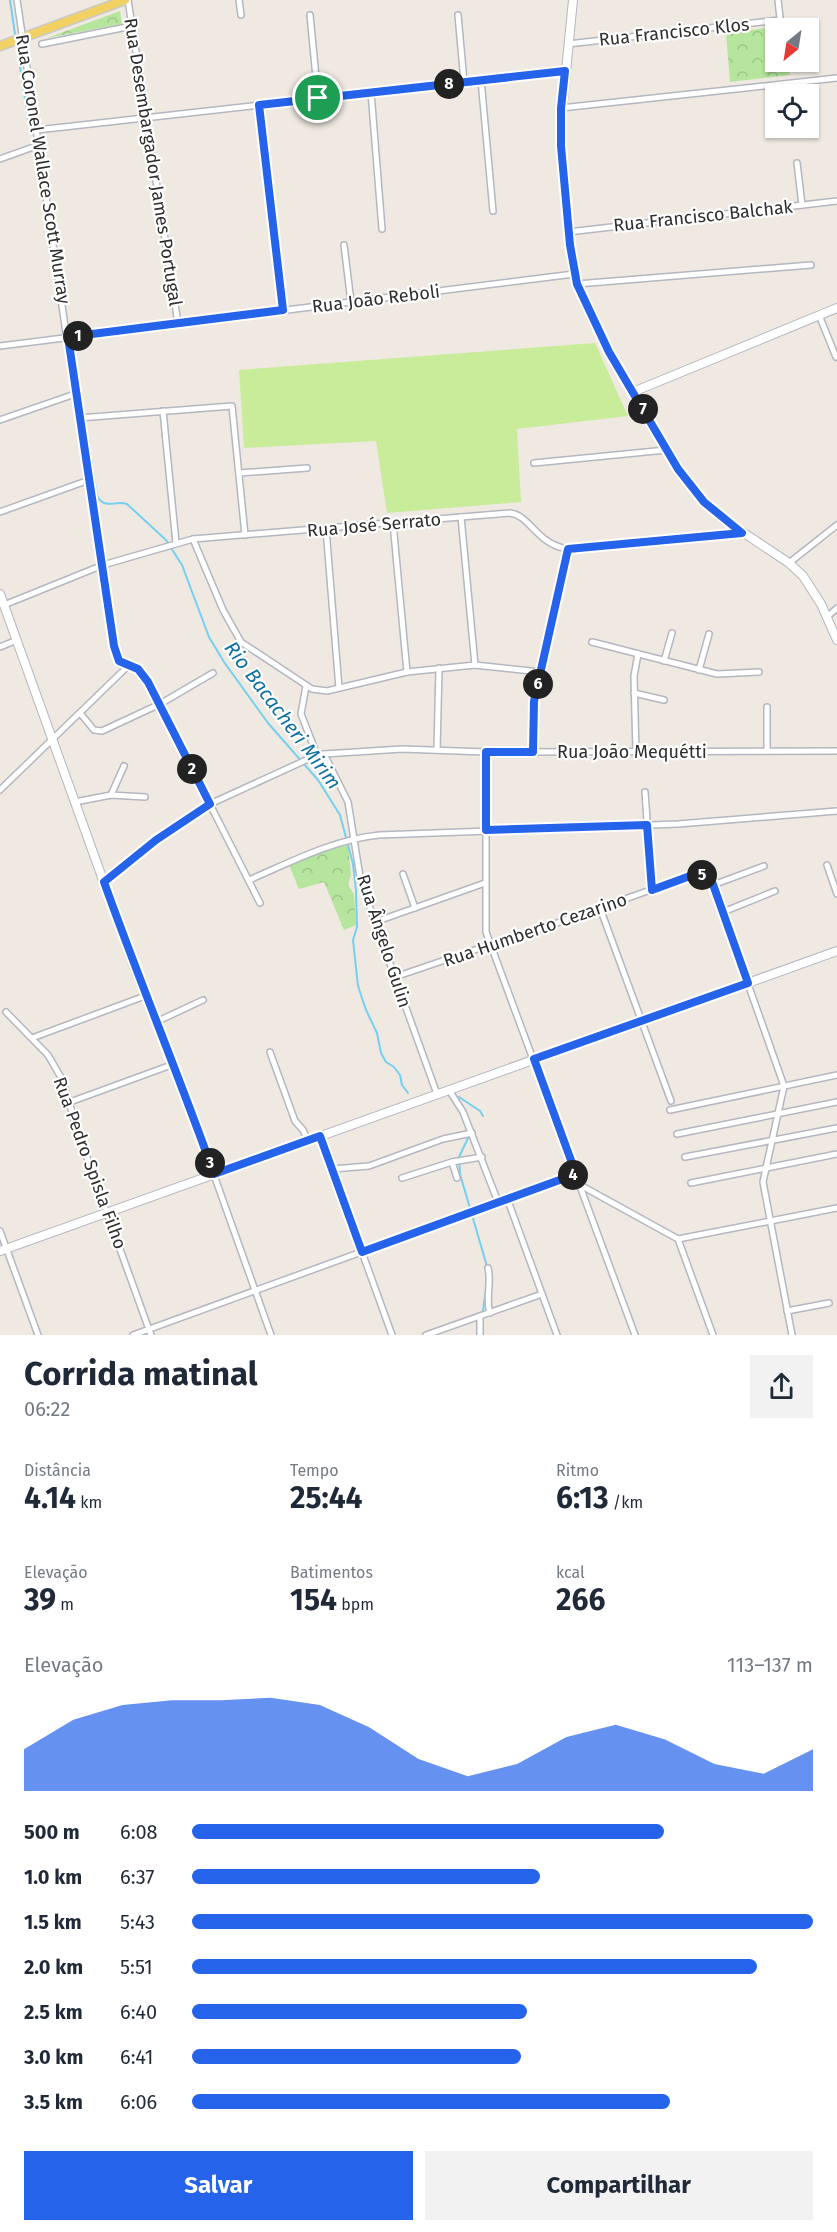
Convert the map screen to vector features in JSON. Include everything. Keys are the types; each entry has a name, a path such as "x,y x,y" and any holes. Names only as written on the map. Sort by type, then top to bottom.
{"main road":[{"path":"0,46 127,0"}],"street":[{"name":"Rua Coronel Wallace Scott Murray","path":"17,0 75,394 114,646 119,661"},
{"name":"Rua Desembargador James Portugal","path":"127,0 178,323"},
{"path":"239,0 241,15"},
{"path":"573,0 561,108 561,146 568,232 577,284 603,341 685,479 704,502 742,533 789,563 810,585 837,640"},
{"name":"Rua Francisco Klos","path":"568,44 781,23 778,0"},
{"path":"310,15 318,98"},
{"path":"458,15 464,82"},
{"path":"42,44 132,26"},
{"path":"37,130 565,71"},
{"path":"561,108 837,78"},
{"path":"481,80 493,211"},
{"path":"371,92 382,229"},
{"path":"259,105 283,310"},
{"path":"0,159 39,145"},
{"path":"797,164 802,205"},
{"name":"Rua Francisco Balchak","path":"568,232 837,201"},
{"path":"345,245 351,302"},
{"path":"577,284 811,265"},
{"name":"Rua João Reboli","path":"0,345 574,274"},
{"path":"633,392 837,308"},
{"path":"819,315 836,357"},
{"path":"0,420 75,394"},
{"path":"79,418 232,406 245,535"},
{"path":"163,411 172,545"},
{"path":"534,463 666,450"},
{"path":"239,473 307,468"},
{"path":"0,512 89,480"},
{"name":"Rua José Serrato","path":"4,605 103,565 194,539 515,514 521,516 536,533 549,543 568,549 742,533"},
{"path":"461,518 475,665"},
{"path":"393,523 407,672"},
{"path":"789,563 837,525"},
{"path":"326,529 339,688"},
{"path":"194,539 223,610 241,642 306,686 322,691 407,672 475,665 540,672"},
{"path":"533,752 534,708 540,672 568,549"},
{"path":"0,594 146,996 174,1064 271,1335"},
{"path":"827,617 837,608"},
{"path":"664,661 672,633"},
{"path":"699,670 709,634"},
{"path":"0,646 17,640"},
{"path":"592,642 717,674 759,672"},
{"path":"636,752 634,676 638,654"},
{"path":"117,677 119,661 142,673 160,704 260,903"},
{"path":"0,790 128,666"},
{"path":"437,750 439,668"},
{"path":"80,713 94,730 99,732 160,704 213,673"},
{"name":"Rua Ângelo Gulin","path":"306,686 301,714 348,802 361,883 437,1094"},
{"path":"634,693 664,700"},
{"path":"767,707 767,751"},
{"name":"Rua João Mequétti","path":"104,882 156,840 210,804 321,754 386,749 486,752 837,751"},
{"path":"486,752 485,925 635,1335"},
{"path":"111,795 112,788 124,766"},
{"path":"645,792 652,890"},
{"path":"75,802 111,795 145,797"},
{"path":"249,880 326,846 379,835 691,824 837,811"},
{"path":"827,865 837,894"},
{"path":"764,866 713,885 784,1086 763,1182 792,1335"},
{"path":"403,874 415,908"},
{"name":"Rua Humberto Cezarino","path":"394,977 506,941 690,876 710,876 713,885"},
{"path":"375,922 485,883"},
{"path":"723,912 775,891"},
{"path":"600,908 671,1101"},
{"path":"3,1250 837,951"},
{"path":"32,1038 146,996"},
{"path":"156,1022 203,1000"},
{"name":"Rua Pedro Spisla Filho","path":"6,1012 52,1062 63,1081 78,1133 150,1332"},
{"path":"270,1052 295,1121 303,1130 308,1141"},
{"path":"70,1102 174,1064"},
{"path":"669,1110 837,1075"},
{"path":"449,1090 463,1112 498,1202"},
{"path":"677,1134 837,1102"},
{"path":"685,1157 837,1128"},
{"path":"332,1170 369,1166 444,1139 472,1133"},
{"path":"320,1136 392,1335"},
{"path":"691,1183 837,1155"},
{"path":"402,1178 452,1162 482,1157"},
{"path":"452,1162 457,1178"},
{"path":"133,1335 150,1332 255,1291 576,1174"},
{"path":"580,1185 678,1239 837,1208"},
{"path":"507,1198 557,1335"},
{"path":"0,1231 3,1250 38,1335"},
{"path":"678,1239 712,1335"},
{"path":"488,1268 490,1312"},
{"path":"426,1335 542,1294"},
{"path":"787,1311 828,1303"},
{"path":"480,1316 480,1335"}],"green space":[{"path":"120,11 122,24 47,38"},
{"path":"765,28 765,72 790,72 790,75 730,82 726,33"},
{"path":"595,343 628,416 517,429 521,502 387,513 376,441 244,448 239,370"},
{"path":"348,845 351,875 348,885 354,894 356,925 344,930 324,882 299,889 289,865 329,849"}],"waterway":[{"name":"Rio Bacacheri Mirim","path":"10,0 15,34"},
{"name":"Rio Bacacheri Mirim","path":"18,53 29,125"},
{"name":"Rio Bacacheri Mirim","path":"80,389 97,496 103,503 127,504 166,540 182,565 209,637 224,662 268,723 318,780 340,815 353,864 356,891 357,927 353,940 358,986 377,1033 381,1053 386,1062 400,1075 402,1085 408,1093"},
{"name":"Rio Bacacheri Mirim","path":"459,1097 480,1111 483,1116"},
{"name":"Rio Bacacheri Mirim","path":"468,1138 459,1157 460,1174 486,1263 487,1275"},
{"name":"Rio Bacacheri Mirim","path":"483,1310 487,1284"}],"route":[{"path":"565,71 560,132 570,245 577,284 609,352 678,469 704,502 742,533 568,549 534,701 533,752 486,752 486,830 647,825 652,890 690,876 710,876 748,983 534,1059 576,1174 362,1252 320,1136 214,1174 104,882 156,840 210,804 148,682 138,669 119,661 114,646 68,337 283,310 259,105 318,98 565,71"}]}
